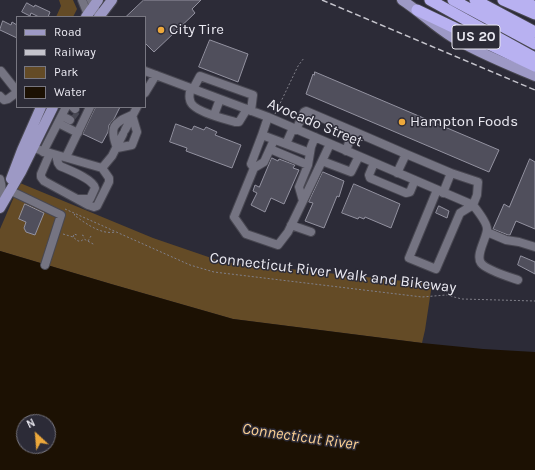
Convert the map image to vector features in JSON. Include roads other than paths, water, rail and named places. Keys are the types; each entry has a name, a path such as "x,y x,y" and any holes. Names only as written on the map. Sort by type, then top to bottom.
{"highway":[{"path":"430,0 535,58"},
{"path":"453,0 535,44"},
{"path":"475,0 535,32"},
{"path":"503,0 535,14"},
{"path":"522,0 535,7"},
{"name":"US 20","path":"417,10 535,66"}],"main road":[{"path":"100,16 112,0"},
{"name":"US 20","path":"402,0 417,10"},
{"path":"417,10 443,31 468,46 535,76"},
{"path":"0,207 11,191 29,146 41,108"},
{"path":"0,207 29,146 52,108"}],"street":[{"path":"82,0 91,9"},
{"path":"0,72 1,71 16,90 16,93 4,100 0,96"},
{"name":"Avocado Street","path":"146,71 156,75 177,78 192,88 270,118 473,205"},
{"path":"146,88 156,75"},
{"path":"200,76 253,95 249,110 239,122 235,122 201,111 193,106 189,100 192,88 200,76"},
{"path":"214,115 220,99"},
{"path":"102,168 117,148 136,108"},
{"path":"286,144 306,111 451,173 478,182 477,195 473,205 460,213 436,269 409,258 440,191 451,173"},
{"path":"29,146 50,153 102,168 109,178 109,182 97,206 94,207 88,205 44,181 41,177 50,153 76,115"},
{"path":"66,157 76,115"},
{"path":"117,148 132,144 137,132 132,115"},
{"path":"117,148 112,136 114,127 118,121 132,115"},
{"path":"254,168 251,164 270,118"},
{"path":"346,151 353,131"},
{"path":"262,135 310,153"},
{"path":"303,200 299,187 308,165 315,138"},
{"path":"274,140 264,162 254,168 234,217 246,234 278,244 288,232 330,144"},
{"path":"270,149 308,165"},
{"path":"50,153 60,166 90,181 95,186 90,199 77,199"},
{"path":"397,173 406,154"},
{"path":"322,161 350,172 359,156"},
{"path":"374,163 369,175 370,178 406,193 410,192 415,180"},
{"path":"0,178 2,190 0,207"},
{"path":"11,191 61,215 45,265"},
{"path":"473,205 486,226 487,232 479,256 480,262 485,266 518,280"},
{"path":"291,225 311,232"},
{"path":"487,232 510,242 519,242 535,247"}],"water":[{"name":"Connecticut River","path":"0,251 233,319 422,343 535,352 535,470 0,470"}],"tunnel":[{"path":"73,114 77,117"}],"railway":[{"path":"322,0 535,90"}],"place":[{"name":"City Tire","path":"161,30"},
{"name":"Hampton Foods","path":"402,122"}]}
